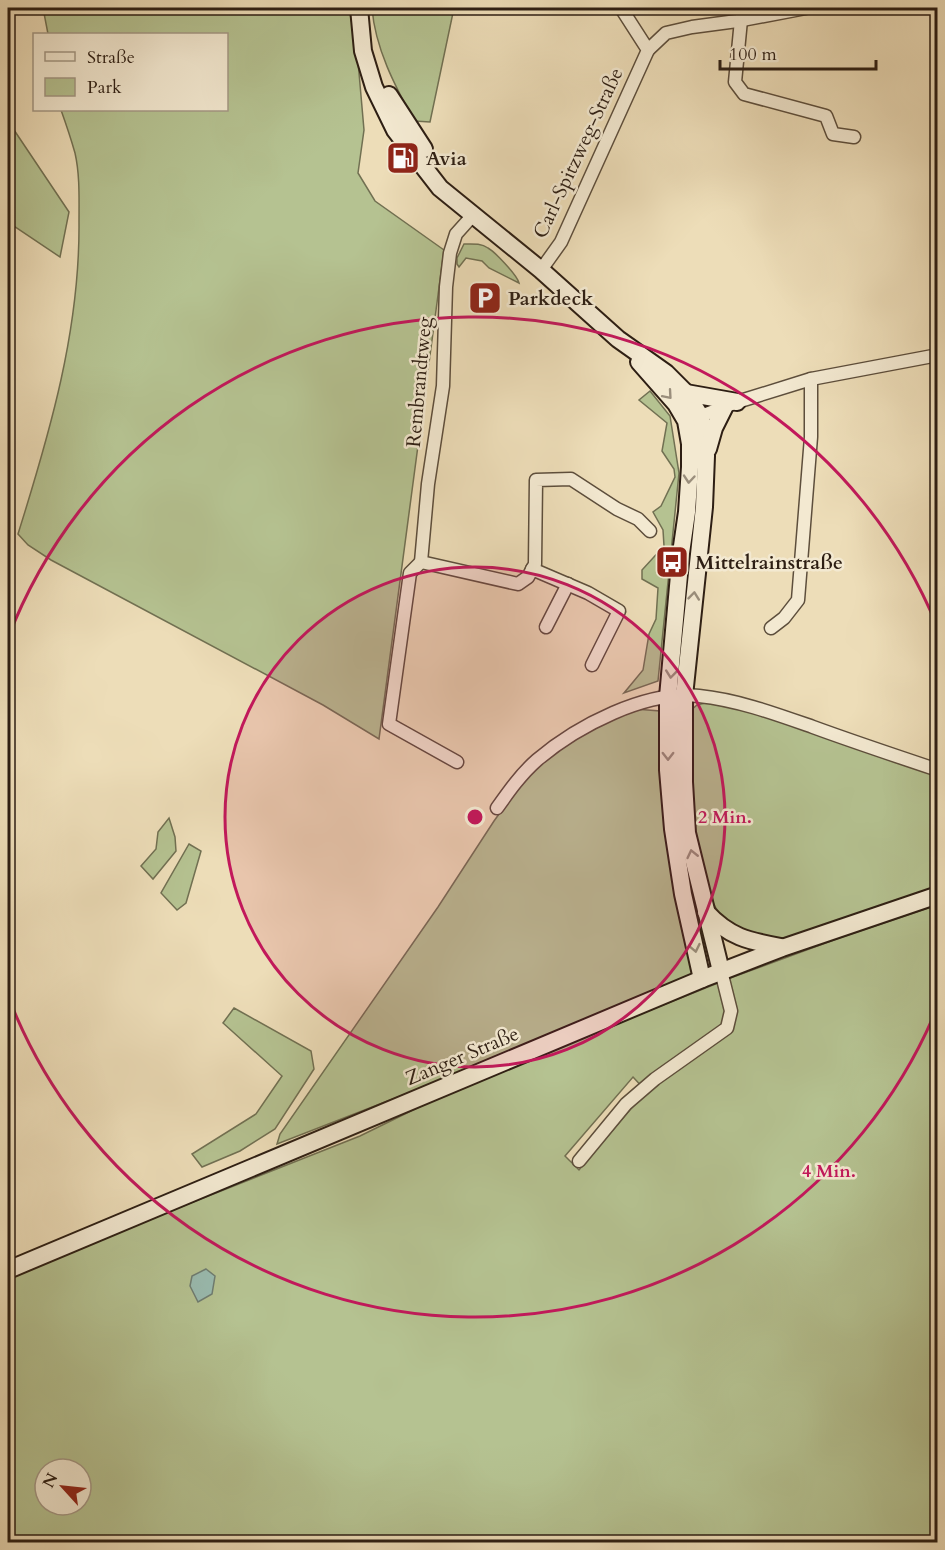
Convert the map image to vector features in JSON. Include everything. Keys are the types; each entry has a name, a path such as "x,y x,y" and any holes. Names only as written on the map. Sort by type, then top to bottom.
{"street":[{"path":"621,8 648,50"},
{"name":"Carl-Spitzweg-Straße","path":"541,270 561,242 648,50 666,33 806,8"},
{"path":"360,13 363,51 374,87 395,130 440,188 541,270 618,339 672,399 694,419"},
{"path":"741,20 735,82 744,94 826,116 833,134 854,137"},
{"name":"Rembrandtweg","path":"457,762 388,724 410,573 421,562 428,484 443,386 446,287 450,253 456,234 474,214"},
{"path":"618,339 666,373 686,393 706,456"},
{"path":"694,419 812,379 938,355"},
{"path":"771,627 784,618 798,600 811,436 812,379"},
{"path":"686,393 730,405"},
{"path":"702,979 683,894 673,829 668,770 676,697 704,507 706,456 714,428 730,405"},
{"path":"579,1161 626,1104 655,1079 727,1028 730,1011 687,833 676,697 694,419"},
{"path":"421,562 518,584 528,577 535,564 536,480 571,479 617,509 638,519 650,531"},
{"path":"532,569 568,584 619,611 592,664"},
{"path":"546,627 568,584"},
{"path":"497,808 518,780 538,760 573,735 631,706 676,697 698,696 762,710 938,770"},
{"name":"Zanger Straße","path":"8,1270 721,971 938,895"},
{"path":"705,911 724,929 738,938 782,948"}],"green space":[{"path":"43,8 349,8 357,50 364,130 358,173 375,201 444,250 379,739 323,705 51,560 28,545 18,534 52,419 69,341 74,302 79,222 77,161 61,111 228,111 228,33 48,33"},
{"path":"372,8 454,8 430,122 414,121 400,94 377,38"},
{"path":"8,121 69,212 60,257 8,222"},
{"path":"464,244 488,248 505,264 519,283 489,268 482,261 466,258 459,267 457,258"},
{"path":"650,391 670,416 679,473 658,681 624,693 643,670 649,634 656,619 658,588 642,579 642,570 664,546 663,530 653,512 661,506 675,477 674,469 662,451 667,423 639,400"},
{"path":"713,701 762,710 937,772 937,890 786,940 763,941 726,922 713,903 704,879 697,851 691,791 690,711 697,705"},
{"path":"635,709 660,711 669,828 692,974 470,1069 277,1144 280,1134 528,774 576,738"},
{"path":"169,818 175,837 176,851 153,879 141,866 156,849 158,832"},
{"path":"189,844 201,851 186,903 177,910 161,893"},
{"path":"937,905 937,1542 8,1542 8,1278 41,1262 360,1136 468,1083 733,977","holes":["633,1077 646,1091 579,1170 565,1156"]},
{"path":"234,1008 311,1051 314,1069 275,1129 240,1151 202,1167 192,1154 256,1114 282,1076 223,1023"}],"water":[{"path":"206,1269 215,1276 212,1294 198,1302 190,1286 192,1276"}],"place":[{"name":"Avia","path":"403,158"},
{"name":"Parkdeck","path":"485,298"},
{"name":"Mittelrainstraße","path":"672,562"}]}
